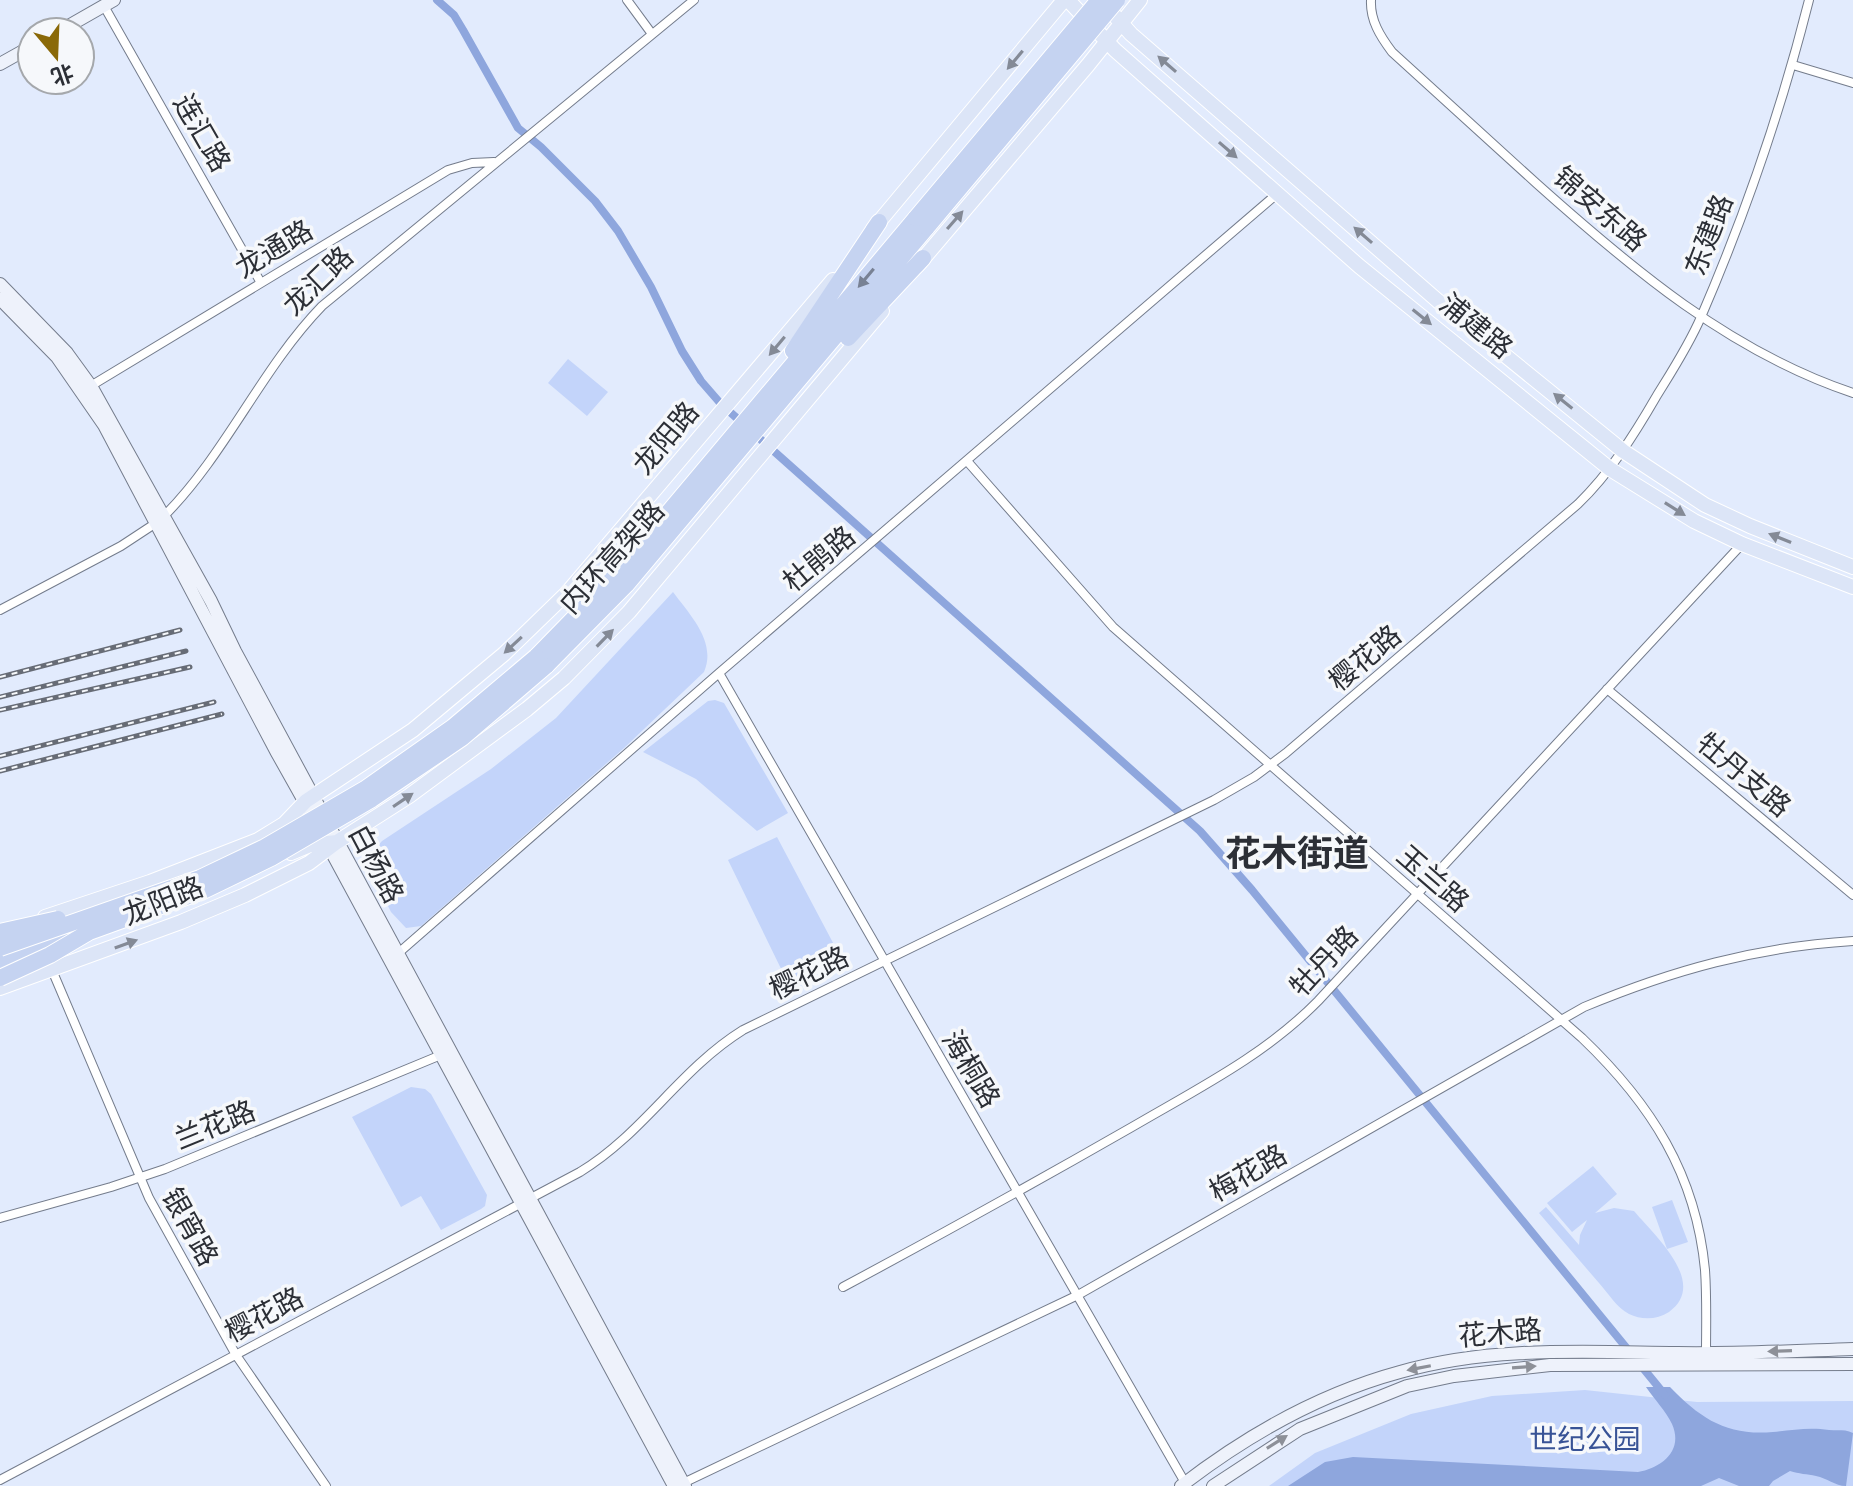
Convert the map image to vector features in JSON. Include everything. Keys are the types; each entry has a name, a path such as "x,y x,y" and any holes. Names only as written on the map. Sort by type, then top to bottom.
{"highway":[{"name":"内环高架路","path":"921,222 1099,0"},
{"name":"内环高架路","path":"0,947 200,878 265,847 365,789 541,662 733,436 760,413 921,222 1117,0"},
{"path":"760,413 796,347 879,222"},
{"path":"760,413 923,258"},
{"name":"内环高架路","path":"0,964 205,890 284,851 372,799 462,738 626,585 725,467 733,436"},
{"path":"0,934 123,906"},
{"path":"0,977 50,955 89,932"}],"main road":[{"name":"浦建路","path":"1066,0 1107,42 1359,266 1610,469 1694,521 1742,544 1853,587"},
{"path":"879,222 1066,0"},
{"name":"浦建路","path":"1099,0 1121,23 1438,301 1623,451 1705,505 1853,567"},
{"path":"923,258 1140,0"},
{"path":"86,16 109,3"},
{"name":"白杨路","path":"0,284 67,353 680,1485"},
{"name":"白杨路","path":"0,299 87,389"},
{"name":"龙阳路","path":"0,947 193,878 284,824 310,799 396,743 526,634 587,572 760,413"},
{"name":"龙阳路","path":"0,988 122,946 245,895 309,863 331,844 409,796 527,709 564,678 629,612 759,458 760,413"},
{"name":"龙阳路","path":"0,964 168,908 235,881 294,851 331,844"},
{"name":"龙阳路","path":"0,934 247,846"},
{"name":"龙阳路","path":"0,926 23,925"},
{"path":"0,977 18,977 87,956"},
{"name":"白杨路","path":"394,957 441,1055 526,1201"},
{"name":"花木路","path":"1213,1486 1300,1429 1407,1386 1503,1369 1656,1365 1853,1349"},
{"name":"花木路","path":"1185,1485 1226,1452 1292,1413 1401,1371 1502,1354 1608,1352 1853,1364"}],"street":[{"path":"627,0 652,34"},
{"name":"龙汇路","path":"0,610 121,546 160,520 186,492 291,342 322,306 694,0"},
{"name":"锦安东路","path":"1371,0 1370,14 1392,52 1617,253 1679,303 1779,364 1853,393"},
{"name":"东建路","path":"1610,469 1701,317 1729,248 1793,65 1809,0"},
{"name":"连汇路","path":"109,3 261,283"},
{"path":"1793,65 1853,83"},
{"name":"龙通路","path":"87,389 448,170 472,163 495,162"},
{"name":"杜鹃路","path":"394,957 1278,193"},
{"name":"玉兰路","path":"967,461 1106,619 1560,1019 1633,1091 1675,1160 1692,1205 1703,1256 1706,1359"},
{"name":"樱花路","path":"0,1480 580,1172 617,1146 681,1078 729,1038 1234,789 1270,766 1578,504 1610,469"},
{"name":"牡丹路","path":"843,1287 1018,1192 1242,1063 1288,1030 1742,544"},
{"name":"海桐路","path":"719,673 1185,1485"},
{"name":"牡丹支路","path":"1607,689 1853,895"},
{"name":"梅花路","path":"680,1485 1078,1295 1560,1019 1628,989 1694,966 1777,949 1853,941"},
{"name":"银宵路","path":"52,970 139,1179 236,1355 326,1486"},
{"name":"兰花路","path":"0,1218 139,1179 441,1055"}],"green space":[{"path":"568,359 608,392 587,416 548,383"},
{"path":"673,592 700,629 707,650 704,672 624,748 421,926 406,928 391,912 368,866 373,851 382,841 491,769 556,718"},
{"path":"708,701 724,703 788,813 757,831 696,779 643,752"},
{"path":"777,837 840,956 787,981 728,860"},
{"path":"411,1087 425,1089 431,1094 487,1195 485,1206 441,1230 421,1196 401,1207 352,1117"},
{"path":"1593,1166 1617,1194 1595,1213 1614,1208 1634,1211 1664,1246 1681,1274 1683,1287 1680,1300 1664,1315 1639,1317 1621,1308 1539,1213 1546,1207 1579,1245 1587,1220 1572,1232 1547,1203"},
{"path":"1672,1200 1688,1242 1667,1249 1652,1207"},
{"name":"世纪公园","path":"1585,1390 1697,1402 1853,1401 1853,1486 1269,1486 1315,1453 1411,1414 1492,1396"}],"shaded area":[{"path":"1646,1387 1670,1387 1704,1416 1728,1428 1757,1433 1815,1429 1853,1433 1846,1486 1790,1471 1769,1486 1739,1486 1719,1478 1701,1486 1288,1486 1325,1462 1353,1457 1647,1470 1668,1457 1673,1450 1675,1434 1669,1419"}],"waterway":[{"path":"437,0 454,15 518,128 595,201 618,231 651,287 682,351 701,381 721,404 1200,831 1252,890 1665,1395"}],"railway":[{"path":"0,677 180,630"},
{"path":"0,697 186,651"},
{"path":"0,710 190,667"},
{"path":"0,756 214,702"},
{"path":"0,771 222,714"}],"district":[{"name":"花木街道","path":"1297,854"}]}
